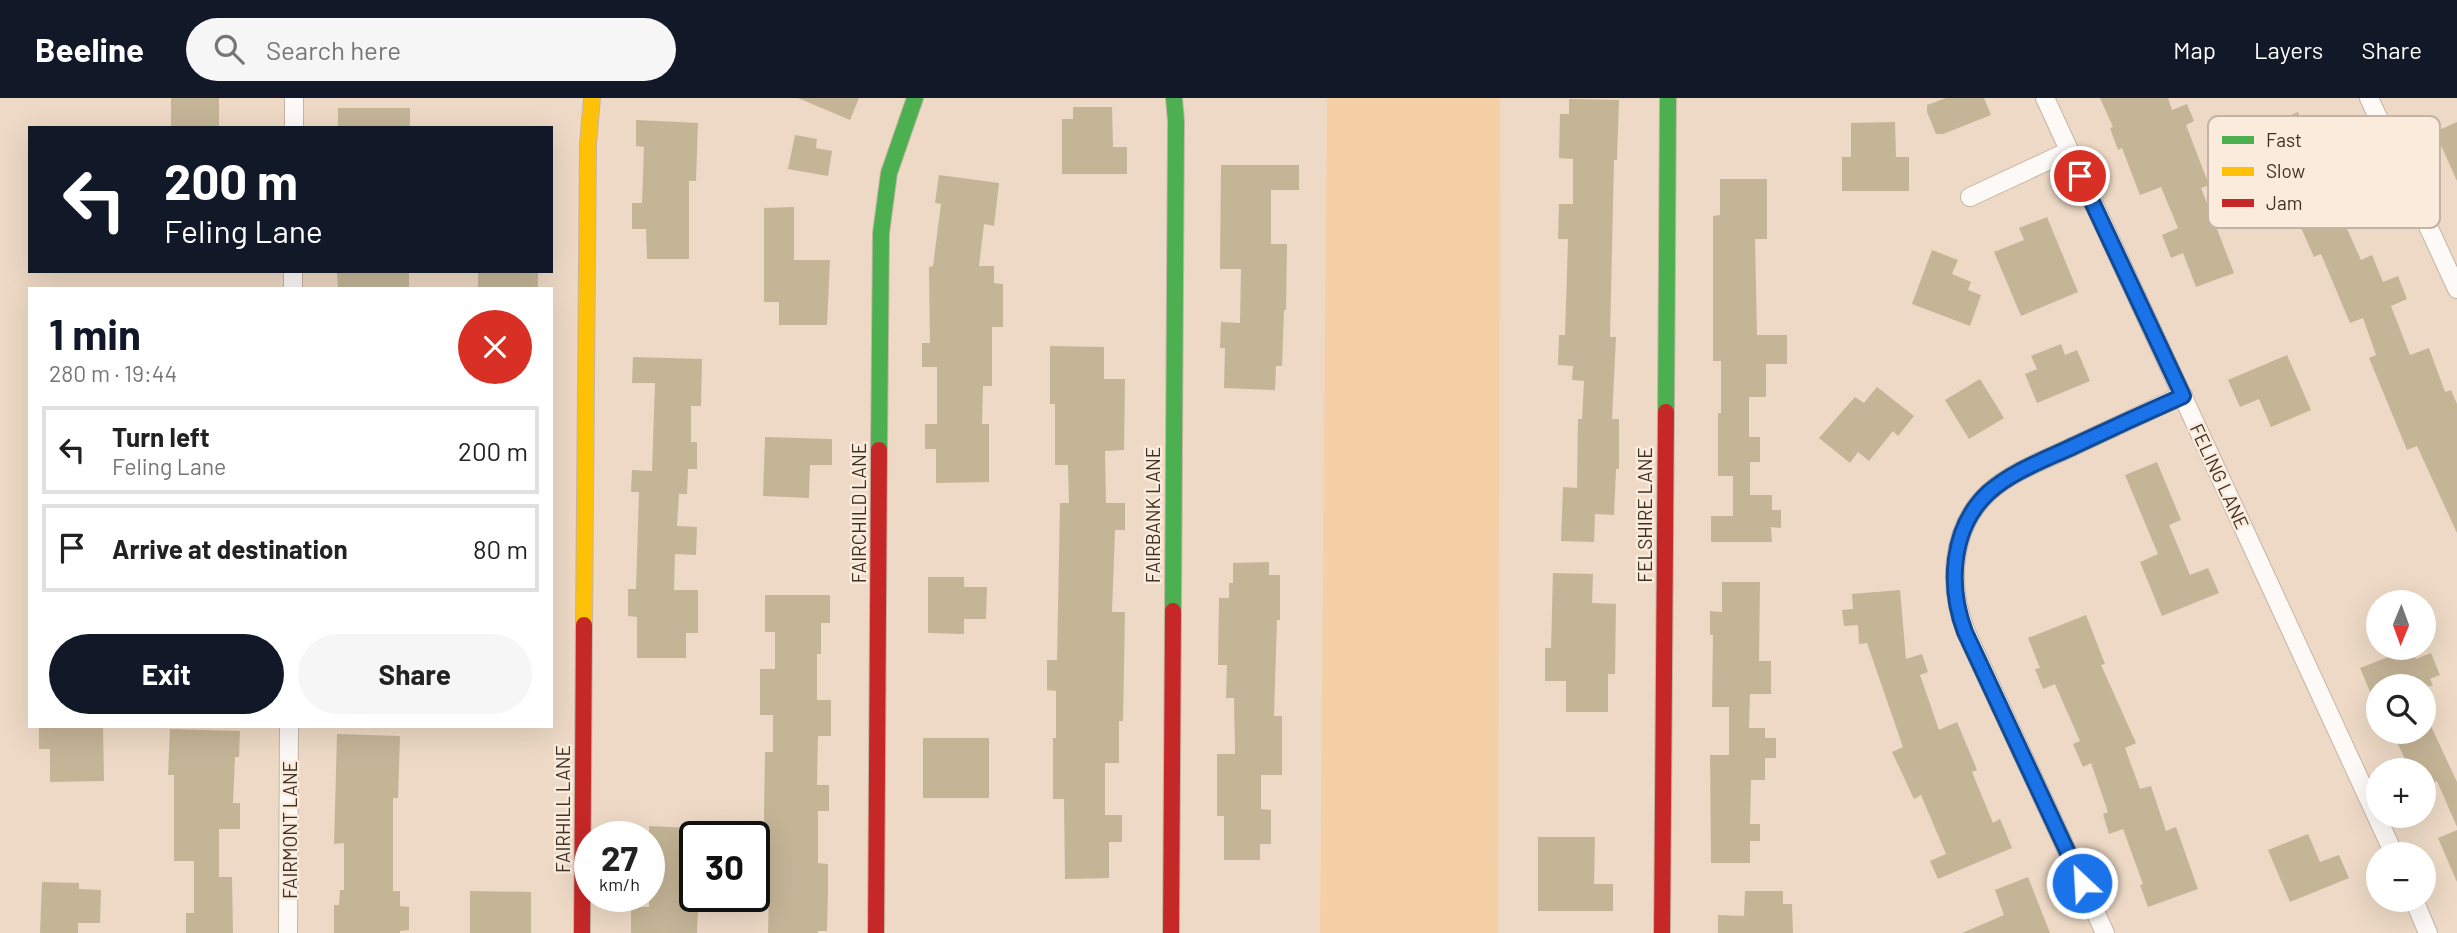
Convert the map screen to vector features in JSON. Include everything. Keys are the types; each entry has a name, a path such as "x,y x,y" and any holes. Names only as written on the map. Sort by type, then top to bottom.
{"street":[{"path":"294,98 294,126"},
{"name":"FAIRHILL LANE","path":"582,933 588,144 592,98"},
{"name":"FAIRCHILD LANE","path":"876,933 882,213 889,173 915,98"},
{"name":"FAIRBANK LANE","path":"1171,933 1174,98"},
{"name":"FELSHIRE LANE","path":"1662,933 1668,98"},
{"name":"FELING LANE","path":"2045,98 2388,842"},
{"path":"2369,98 2377,116"},
{"path":"1970,197 2069,151"},
{"path":"2429,228 2457,289"},
{"path":"2105,933 1965,632 1955,597 1956,560 1959,540 1970,515 1988,493 2001,483 2183,396"},
{"name":"FAIRMONT LANE","path":"288,933 289,728"},
{"path":"2419,912 2428,933"}],"shaded area":[{"path":"1327,98 1500,98 1498,933 1320,933"}],"building":[{"path":"171,98 219,98 219,126 171,126"},
{"path":"798,98 859,98 850,120"},
{"path":"1946,98 1984,98 1991,115 1943,134 1936,134 1927,105"},
{"path":"2100,98 2168,98 2172,110 2187,104 2194,121 2186,125 2208,182 2208,185 2201,188 2208,206 2208,228 2217,228 2234,273 2196,287 2183,253 2171,258 2162,235 2178,228 2161,187 2140,195 2122,148 2118,150 2110,128 2113,127"},
{"path":"1569,99 1619,100 1617,160 1614,160 1610,337 1616,337 1612,419 1619,419 1619,469 1616,469 1614,515 1595,514 1594,542 1561,541 1563,487 1577,488 1578,419 1582,419 1584,381 1572,380 1573,366 1558,365 1559,335 1565,335 1568,239 1558,239 1559,204 1573,204 1573,159 1559,158 1560,114 1569,114"},
{"path":"1073,107 1112,107 1113,147 1127,147 1127,174 1062,174 1062,119 1073,119"},
{"path":"338,108 410,108 410,126 338,126"},
{"path":"636,120 698,123 696,181 689,181 689,259 647,259 646,229 632,229 632,203 642,203 644,147 636,146"},
{"path":"1895,122 1896,157 1909,157 1909,191 1842,191 1842,157 1851,157 1851,123"},
{"path":"2457,122 2457,181 2440,143 2440,130"},
{"path":"795,135 817,139 816,148 832,151 828,176 788,169"},
{"path":"1221,165 1299,165 1299,190 1271,190 1271,244 1287,244 1282,366 1276,366 1275,390 1224,388 1225,348 1220,348 1221,322 1240,323 1241,269 1220,269"},
{"path":"939,175 999,183 994,226 984,224 979,266 994,266 994,283 1003,284 1003,327 992,327 992,386 983,386 982,424 989,424 989,482 936,483 936,449 925,449 925,424 937,424 937,367 922,367 922,343 930,343 929,267 933,266 941,204 935,203"},
{"path":"1720,179 1767,179 1767,239 1755,239 1757,335 1787,335 1787,364 1766,364 1766,397 1749,397 1749,437 1760,437 1760,462 1750,462 1750,495 1772,495 1772,510 1781,510 1781,528 1771,527 1772,542 1711,542 1711,516 1733,516 1733,476 1718,476 1721,361 1713,361 1713,216 1720,215"},
{"path":"794,207 794,260 830,260 827,325 779,325 779,302 764,302 764,208"},
{"path":"2047,217 2078,292 2021,316 1994,252 2024,240 2019,228"},
{"path":"2301,228 2347,228 2361,260 2372,255 2383,282 2398,276 2407,299 2391,306 2410,355 2429,348 2445,392 2451,390 2457,404 2457,533 2417,446 2407,450 2369,358 2376,355 2363,318 2350,323 2321,254 2314,257"},
{"path":"1932,250 1958,260 1952,274 1971,282 1968,290 1981,295 1970,326 1912,304"},
{"path":"337,273 409,273 409,287 338,287"},
{"path":"478,273 538,273 538,287 478,287"},
{"path":"2061,344 2065,355 2077,350 2090,381 2037,403 2025,374 2037,369 2031,356"},
{"path":"1050,346 1104,347 1104,379 1125,379 1124,450 1105,451 1106,503 1125,503 1125,530 1115,530 1112,612 1125,612 1123,721 1119,721 1119,763 1105,763 1105,815 1122,815 1122,842 1109,842 1109,878 1065,879 1064,799 1053,799 1056,691 1047,690 1047,660 1057,660 1060,503 1069,503 1068,465 1055,465 1055,404 1050,404"},
{"path":"2287,355 2311,410 2271,427 2259,399 2240,407 2228,380"},
{"path":"633,357 702,359 701,406 691,406 691,442 697,442 697,469 688,469 687,494 679,494 677,526 697,527 696,555 675,554 674,590 698,590 698,633 686,633 686,658 637,658 637,617 628,616 628,589 636,589 639,492 631,492 632,470 652,471 655,383 632,383"},
{"path":"1980,379 2004,418 1969,439 1945,400"},
{"path":"1877,387 1914,416 1898,436 1893,431 1869,461 1858,452 1850,463 1819,438 1855,397 1864,403"},
{"path":"765,437 832,439 832,465 810,465 809,498 763,496"},
{"path":"2157,462 2181,520 2169,525 2190,575 2208,568 2219,593 2162,616 2140,562 2158,554 2125,475"},
{"path":"1269,562 1269,575 1280,575 1274,716 1282,716 1282,775 1261,775 1261,809 1271,810 1271,844 1260,844 1260,860 1224,860 1224,816 1217,816 1217,754 1235,754 1234,698 1226,698 1227,665 1218,665 1219,598 1229,598 1229,583 1233,583 1233,563"},
{"path":"1553,573 1593,574 1592,603 1616,604 1615,674 1608,674 1608,712 1566,712 1566,681 1545,681 1545,648 1551,648"},
{"path":"928,577 964,577 964,587 987,587 986,619 964,619 964,634 928,633"},
{"path":"1722,582 1760,582 1759,661 1771,661 1771,694 1750,694 1749,728 1765,728 1765,738 1776,738 1776,758 1765,758 1765,780 1751,780 1750,824 1760,824 1760,841 1750,841 1750,863 1711,863 1710,755 1729,755 1729,707 1712,707 1713,635 1710,635 1710,611 1722,612"},
{"path":"1900,590 1906,659 1922,654 1928,672 1920,675 1939,730 1957,722 1977,770 1972,772 1993,823 2000,819 2012,848 1938,879 1930,861 1946,854 1921,795 1914,799 1892,752 1903,747 1867,643 1859,644 1858,625 1844,626 1842,610 1853,609 1852,594"},
{"path":"765,595 830,595 830,623 821,623 821,654 817,654 817,700 831,700 831,736 818,736 817,785 829,785 829,811 818,811 818,863 828,864 828,890 827,931 818,933 768,933 770,821 764,821 765,752 773,752 773,715 760,715 760,669 775,669 775,632 765,632"},
{"path":"2086,615 2105,664 2101,665 2136,743 2125,748 2140,789 2151,786 2166,831 2176,827 2198,889 2148,907 2140,885 2143,884 2123,829 2109,834 2103,814 2108,812 2091,763 2083,767 2073,744 2080,741 2055,684 2043,689 2035,669 2040,668 2028,638"},
{"path":"2380,660 2434,660 2440,675 2366,674 2366,682 2360,668"},
{"path":"39,728 103,728 104,781 50,782 50,749 39,749"},
{"path":"170,729 240,731 239,757 235,757 233,803 240,803 240,829 219,829 219,877 232,877 233,933 186,933 186,913 194,913 194,861 174,861 174,775 168,775"},
{"path":"337,734 400,736 398,798 393,798 393,891 400,891 400,906 409,907 409,930 400,933 334,933 334,905 339,905 340,890 344,890 344,843 334,844"},
{"path":"2436,737 2457,782 2457,827 2436,781 2436,758 2404,758 2398,744 2436,744"},
{"path":"923,738 989,738 989,798 923,798"},
{"path":"665,827 679,827 679,912 698,912 697,933 631,933 631,912 665,912"},
{"path":"2457,830 2457,882 2438,838"},
{"path":"2308,834 2320,862 2339,855 2349,878 2290,902 2268,850"},
{"path":"1538,837 1595,837 1594,884 1613,884 1613,911 1538,911"},
{"path":"2028,877 2050,933 1962,933 2004,915 1995,890"},
{"path":"42,882 79,883 79,889 101,890 100,923 78,923 78,933 40,933"},
{"path":"470,891 531,892 531,933 470,933"},
{"path":"1745,891 1783,891 1783,904 1792,904 1793,933 1718,933 1718,915 1744,916"}],"traffic: fast":[{"path":"879,450 881,233 889,173 915,98"},
{"path":"1173,611 1174,98"},
{"path":"1666,412 1668,98"}],"traffic: slow":[{"path":"584,625 588,144 592,98"}],"traffic: jam":[{"path":"1662,933 1666,412"},
{"path":"876,933 879,450"},
{"path":"1171,933 1173,611"},
{"path":"582,933 584,625"}],"route":[{"path":"2080,176 2183,396 2036,464 1988,493 1970,515 1959,540 1954,582 1955,597 1965,632 2082,883"}]}
